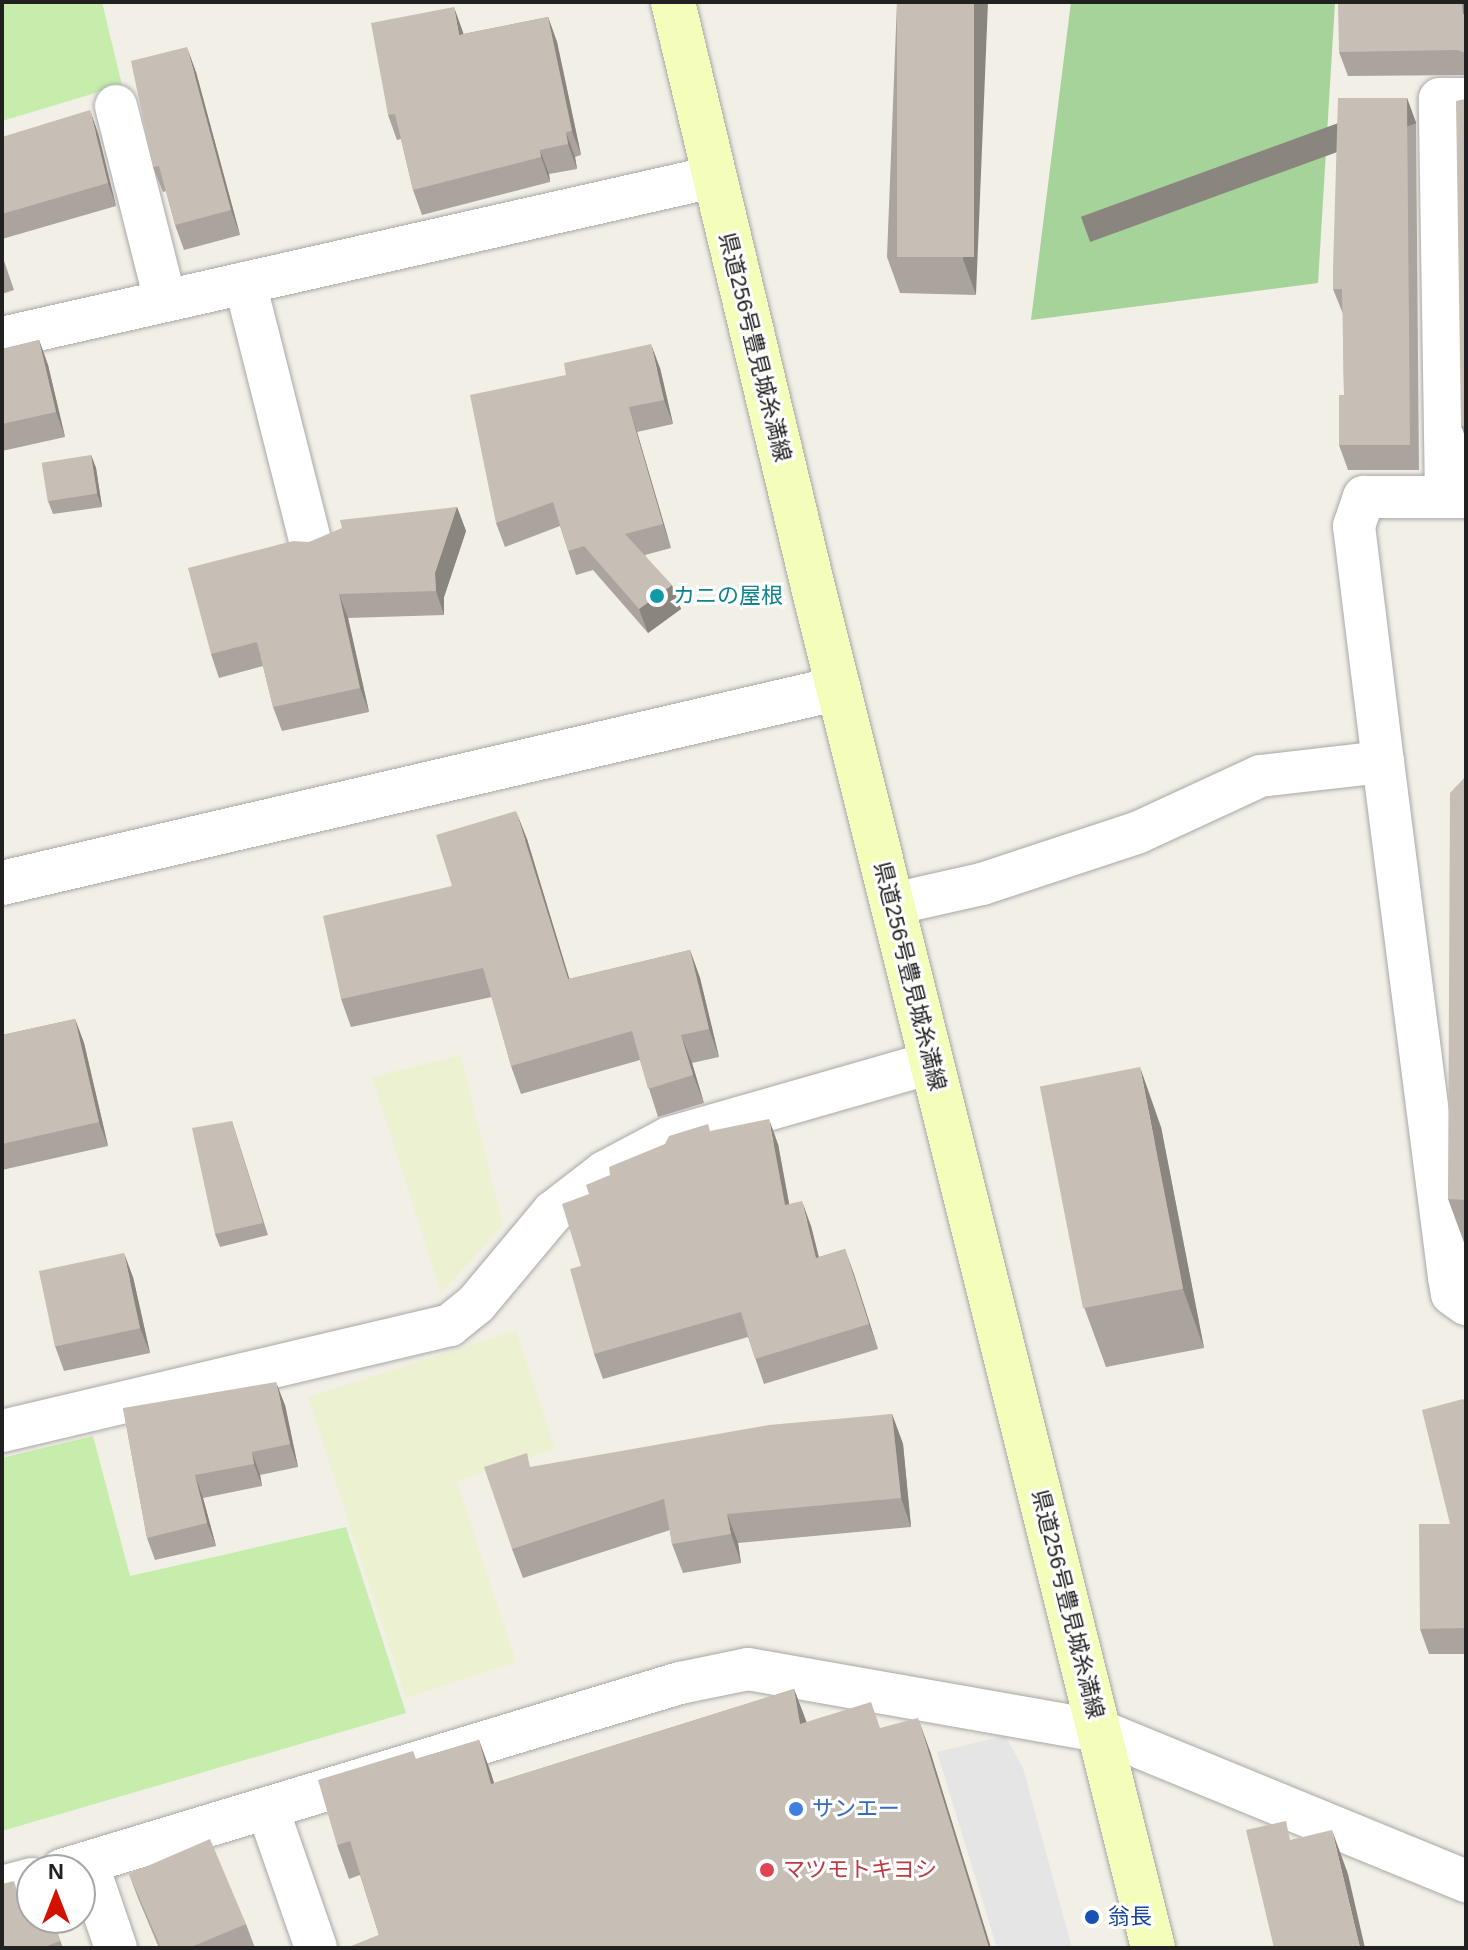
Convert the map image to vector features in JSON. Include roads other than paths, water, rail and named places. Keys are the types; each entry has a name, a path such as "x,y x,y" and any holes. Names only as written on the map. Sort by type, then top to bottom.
{"main road":[{"name":"県道256号豊見城糸満線","path":"673,2 713,177 931,1063 1153,1948"}],"street":[{"path":"1395,99 1453,99 1456,497 1364,497 1354,526 1449,1277 1452,1294 1466,1304"},
{"path":"116,106 165,300"},
{"path":"2,338 713,177"},
{"path":"245,283 311,543"},
{"path":"2,883 839,688"},
{"path":"893,904 982,884 1139,832 1260,776 1383,762"},
{"path":"2,1431 450,1325 476,1304 553,1212 605,1172 669,1138 931,1063"},
{"path":"96,1860 680,1683 748,1669 1100,1731 1466,1881"},
{"path":"268,1810 316,1948"},
{"path":"96,1908 116,1948"}],"place":[{"name":"カニの屋根","path":"657,596"},
{"name":"サンエー","path":"796,1809"},
{"name":"マツモトキヨシ","path":"767,1870"},
{"name":"翁長","path":"1092,1917"}]}
